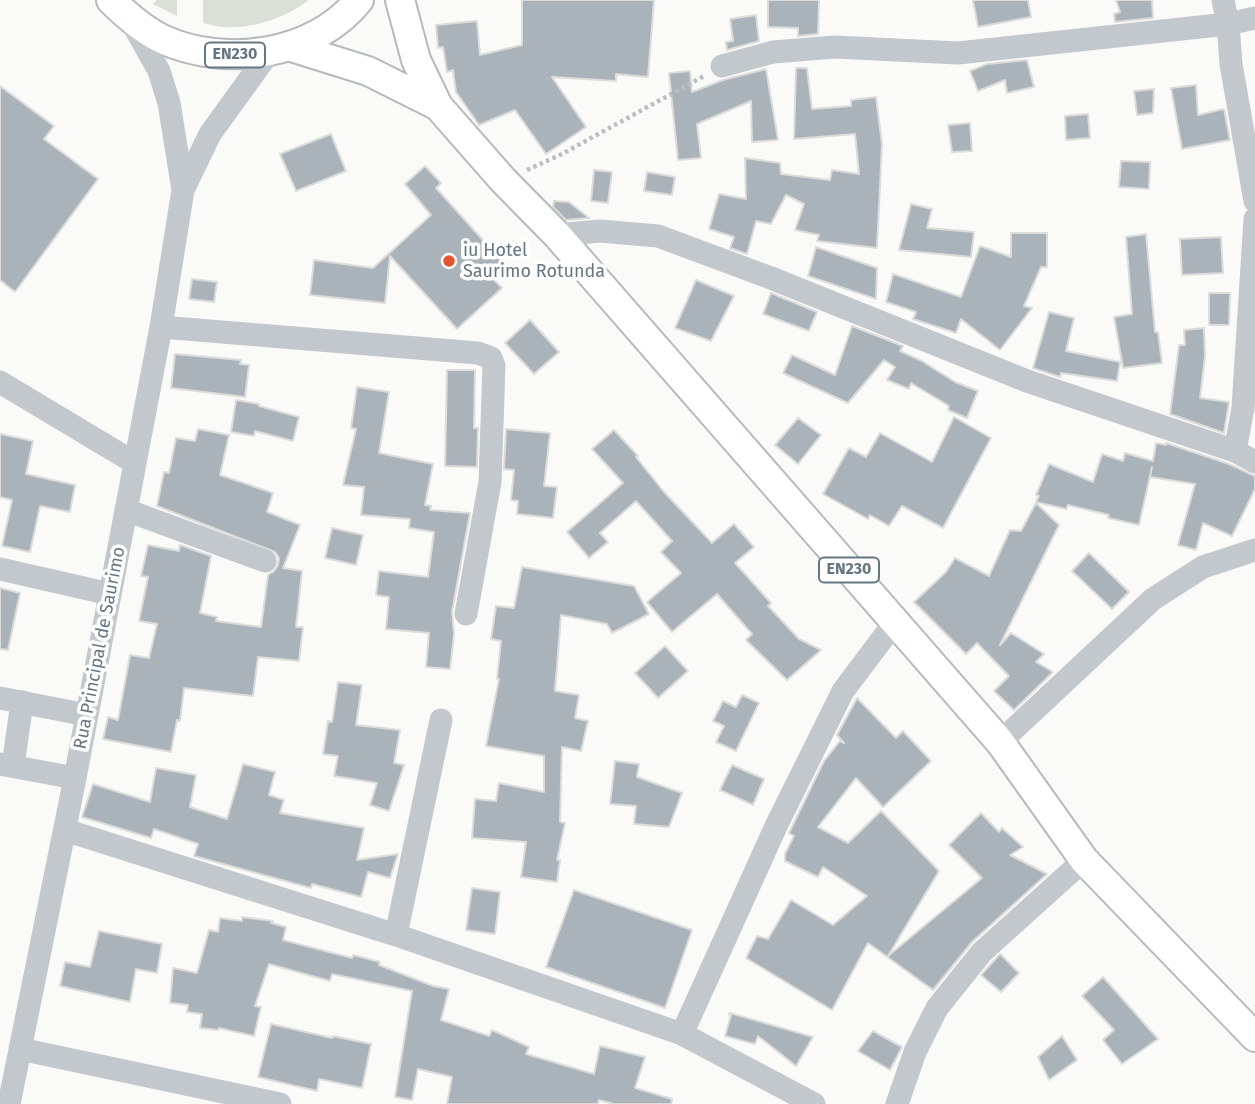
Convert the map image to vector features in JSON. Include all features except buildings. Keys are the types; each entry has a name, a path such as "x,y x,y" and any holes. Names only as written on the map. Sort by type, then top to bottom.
{"main road":[{"name":"EN230","path":"120,10 162,39 196,51 233,55 279,49 323,30 359,0"},
{"name":"EN230","path":"400,0 416,60 438,106 503,180 557,235 1000,742 1084,860 1255,1037"},
{"name":"EN230","path":"279,49 368,71 438,106"}],"street":[{"path":"1223,0 1231,64 1255,201"},
{"path":"120,10 159,71 169,103 183,190"},
{"path":"722,66 773,52 835,47 958,53 1228,24 1255,18"},
{"path":"183,190 210,134 279,49"},
{"name":"Rua Principal de Saurimo","path":"7,1089 20,1049 65,830 161,327 183,190"},
{"path":"557,235 600,230 658,236 771,278 1027,381 1245,457 1243,408 1255,219"},
{"path":"161,327 478,353 491,358 494,366 490,482 466,614"},
{"path":"0,382 135,463"},
{"path":"126,510 265,561"},
{"path":"1000,742 1153,599 1203,567 1255,550"},
{"path":"0,569 110,594"},
{"path":"682,1034 777,824 843,691 895,622"},
{"path":"75,778 7,765 11,700 87,715"},
{"path":"396,935 441,720"},
{"path":"65,830 396,935 682,1034 814,1104"},
{"path":"897,1104 915,1052 937,1008 982,952 1084,860"},
{"path":"20,1049 280,1104"}],"path":[{"path":"503,180 562,154 722,66"}],"shaded area":[{"path":"157,0 177,0 177,16 153,4"},
{"path":"203,0 309,0 272,20 230,27 203,23"}],"place":[{"name":"iu Hotel Saurimo Rotunda","path":"449,261"}]}
